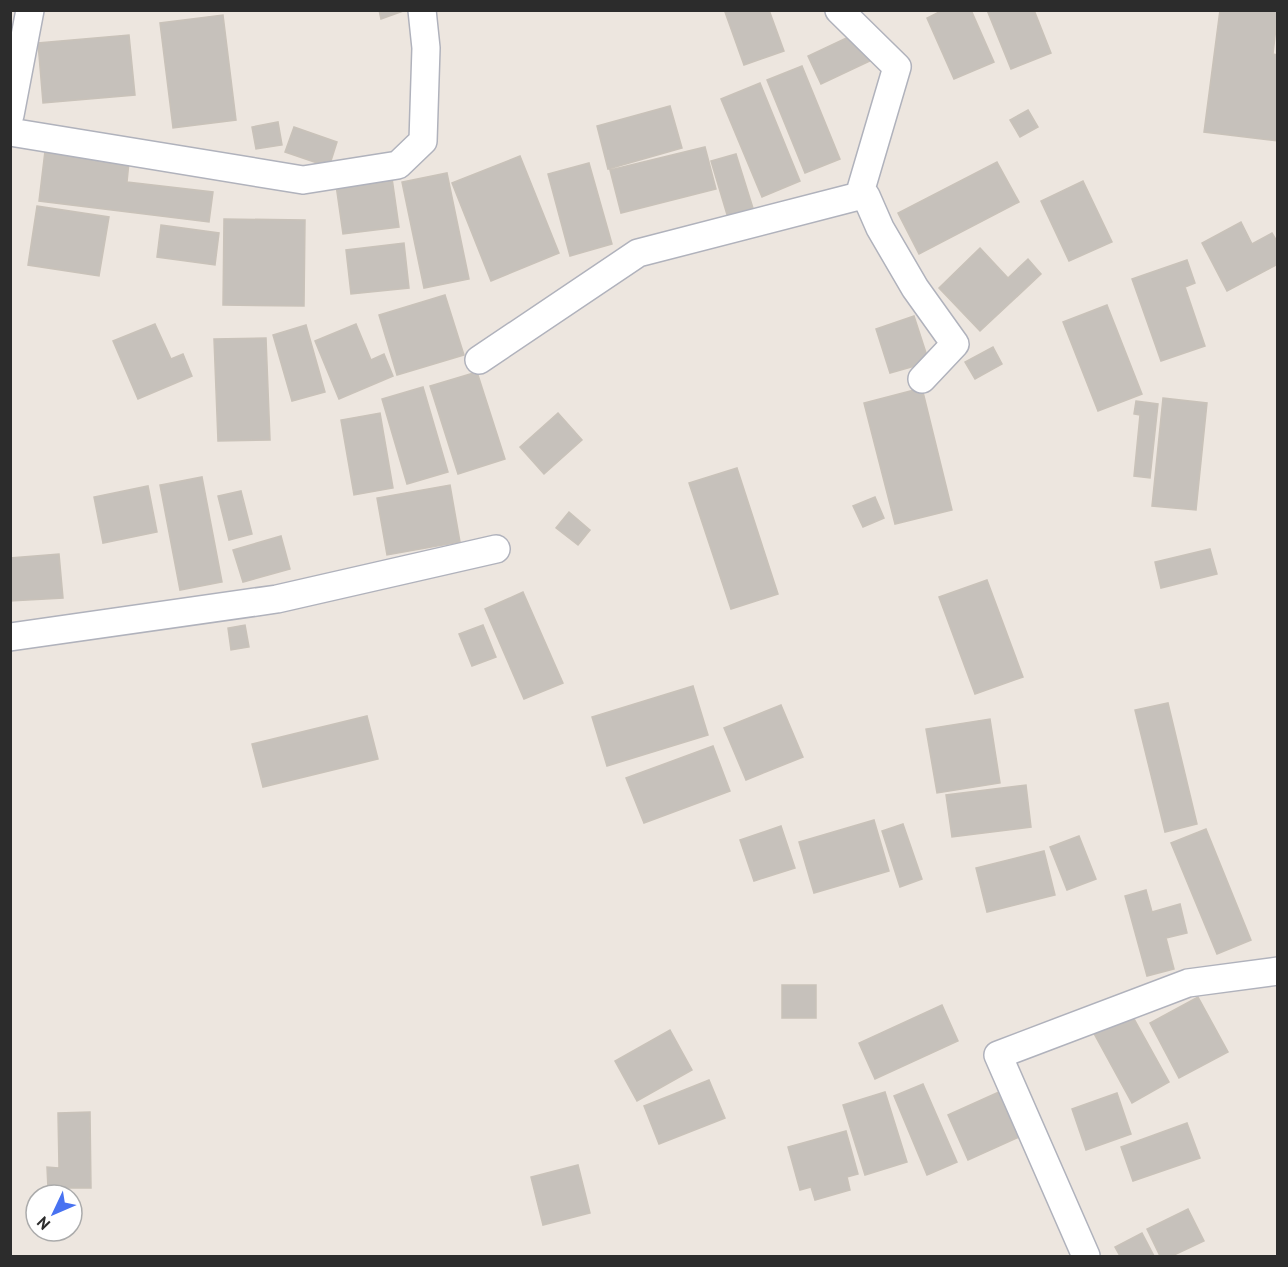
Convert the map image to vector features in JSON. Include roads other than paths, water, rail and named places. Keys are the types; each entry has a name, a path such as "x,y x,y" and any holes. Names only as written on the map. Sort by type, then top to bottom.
{"street":[{"path":"10,115 30,10"},
{"path":"10,132 303,180 398,165 423,141 426,48 422,10"},
{"path":"839,10 897,67 859,196"},
{"path":"479,360 638,253 866,196 880,228 915,288 955,344 922,379"},
{"path":"10,637 278,599 496,549"},
{"path":"1086,1257 998,1054 1188,983 1278,971"}]}
